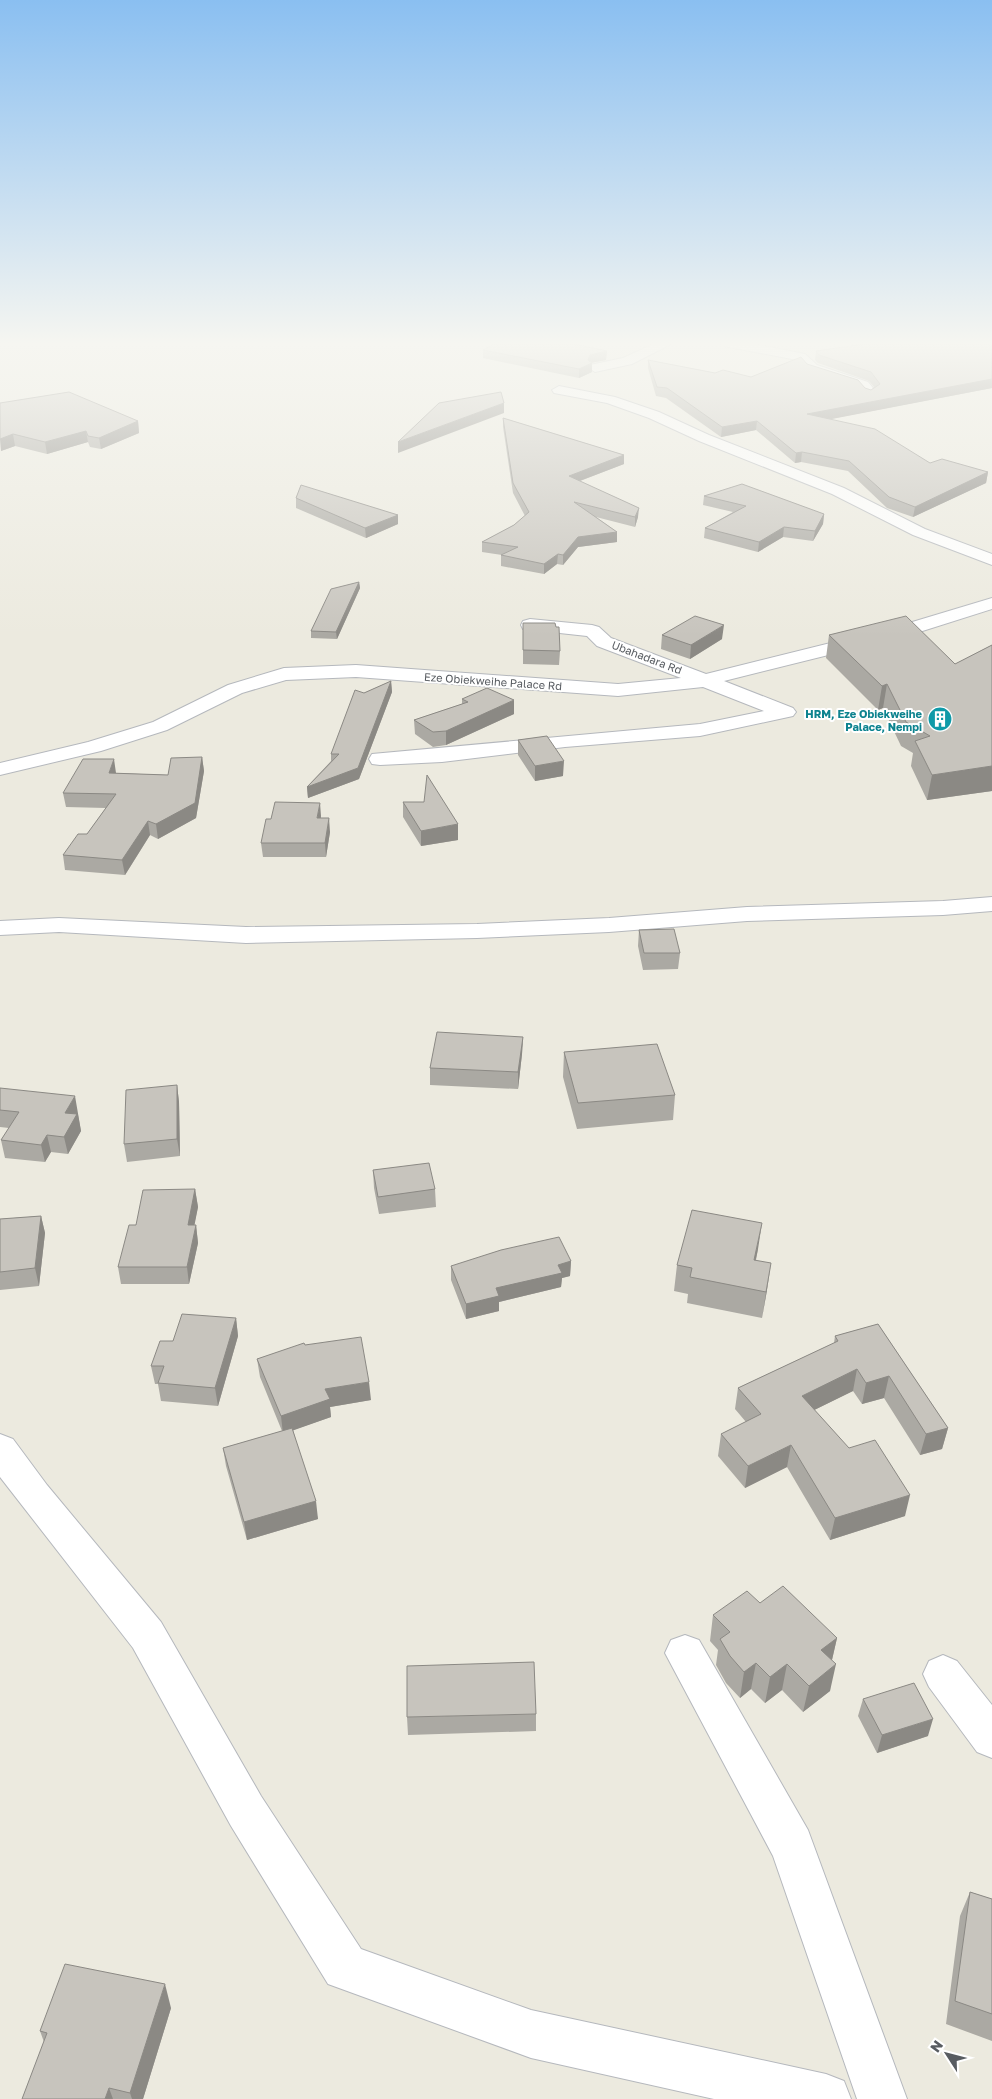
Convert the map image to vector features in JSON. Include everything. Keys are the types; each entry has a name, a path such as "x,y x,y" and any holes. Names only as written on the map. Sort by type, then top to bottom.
{"street":[{"path":"709,440 838,491 919,532 992,560"},
{"name":"Eze Obiekweihe Palace Rd","path":"0,769 75,752 160,726 234,689 284,674 356,671 618,690 706,680 906,630 992,603"},
{"name":"Ubahadara Rd","path":"380,759 442,756 565,741 700,730 786,712 604,642 592,631 530,625"},
{"path":"0,750 75,752"},
{"path":"0,928 60,925 246,935 467,931 609,925 747,914 943,908 992,904"},
{"path":"0,1449 34,1496 147,1635 246,1811 344,1967 531,2034 826,2099"},
{"path":"685,1653 792,1846 882,2099"},
{"path":"943,1674 992,1738"}],"building":[{"path":"37,440 53,440 45,442"},
{"path":"506,440 575,440 624,455 569,476 639,508 635,517 574,502 617,532 578,537 563,555 558,554 544,564 501,555 518,547 482,542 514,525 529,512 513,483"},
{"path":"780,440 893,440 930,463 942,459 988,472 915,507 889,497 849,461 802,452 796,453"},
{"path":"742,484 824,514 815,531 784,527 759,542 705,528 746,506 704,496"},
{"path":"301,485 398,515 365,528 296,498"},
{"path":"359,582 336,632 311,631 331,589"},
{"path":"695,616 724,625 691,645 662,635"},
{"name":"HRM, Eze Obiekweihe Palace, Nempi","path":"906,616 955,664 992,645 992,766 932,775 915,741 930,736 906,722 887,684 882,686 829,635"},
{"path":"523,623 555,623 556,627 559,627 560,651 523,650"},
{"path":"391,681 358,768 307,787 339,754 331,754 355,690 364,693"},
{"path":"487,688 514,700 446,731 433,732 414,720 468,702 462,699"},
{"path":"547,736 564,761 535,766 518,740"},
{"path":"202,757 195,803 156,824 148,821 122,860 63,855 78,834 87,834 116,794 63,793 83,759 114,759 109,773 168,775 171,758"},
{"path":"427,775 458,824 421,831 403,802 424,802"},
{"path":"275,802 320,803 317,818 329,818 325,843 261,843 266,819 271,819"},
{"path":"674,929 680,953 644,953 639,930"},
{"path":"437,1032 523,1037 518,1072 430,1068"},
{"path":"657,1044 675,1095 578,1103 564,1052"},
{"path":"177,1085 177,1139 124,1144 126,1090"},
{"path":"0,1088 75,1096 65,1113 77,1114 64,1137 47,1135 41,1145 1,1140 19,1112 0,1110"},
{"path":"429,1163 435,1189 378,1197 373,1170"},
{"path":"195,1189 188,1225 196,1225 187,1267 118,1267 129,1225 136,1225 143,1190"},
{"path":"692,1210 762,1223 754,1260 771,1263 766,1292 690,1277 692,1268 677,1265"},
{"path":"41,1216 35,1268 0,1272 0,1219"},
{"path":"559,1237 571,1261 558,1265 562,1273 496,1288 499,1296 466,1304 451,1266 501,1250"},
{"path":"182,1314 236,1318 215,1388 158,1383 164,1366 151,1366 160,1341 173,1341"},
{"path":"878,1324 948,1428 926,1434 889,1376 866,1383 857,1369 802,1396 849,1448 875,1440 910,1495 835,1518 791,1445 748,1466 721,1434 761,1414 738,1388 838,1341 835,1336"},
{"path":"361,1337 369,1382 325,1389 330,1399 281,1416 257,1359 304,1343 305,1345"},
{"path":"292,1428 316,1501 244,1522 223,1448"},
{"path":"783,1586 837,1638 821,1650 836,1664 809,1686 787,1664 770,1677 756,1663 744,1672 730,1656 720,1639 730,1632 713,1615 747,1591 760,1603"},
{"path":"534,1662 536,1714 407,1717 407,1666"},
{"path":"914,1683 933,1719 882,1735 863,1699"},
{"path":"970,1892 992,1899 992,2014 955,2001"},
{"path":"65,1964 165,1984 130,2093 109,2088 105,2099 22,2099 47,2033 40,2031"}],"place":[{"name":"HRM, Eze Obiekweihe Palace, Nempi","path":"940,719"}]}
